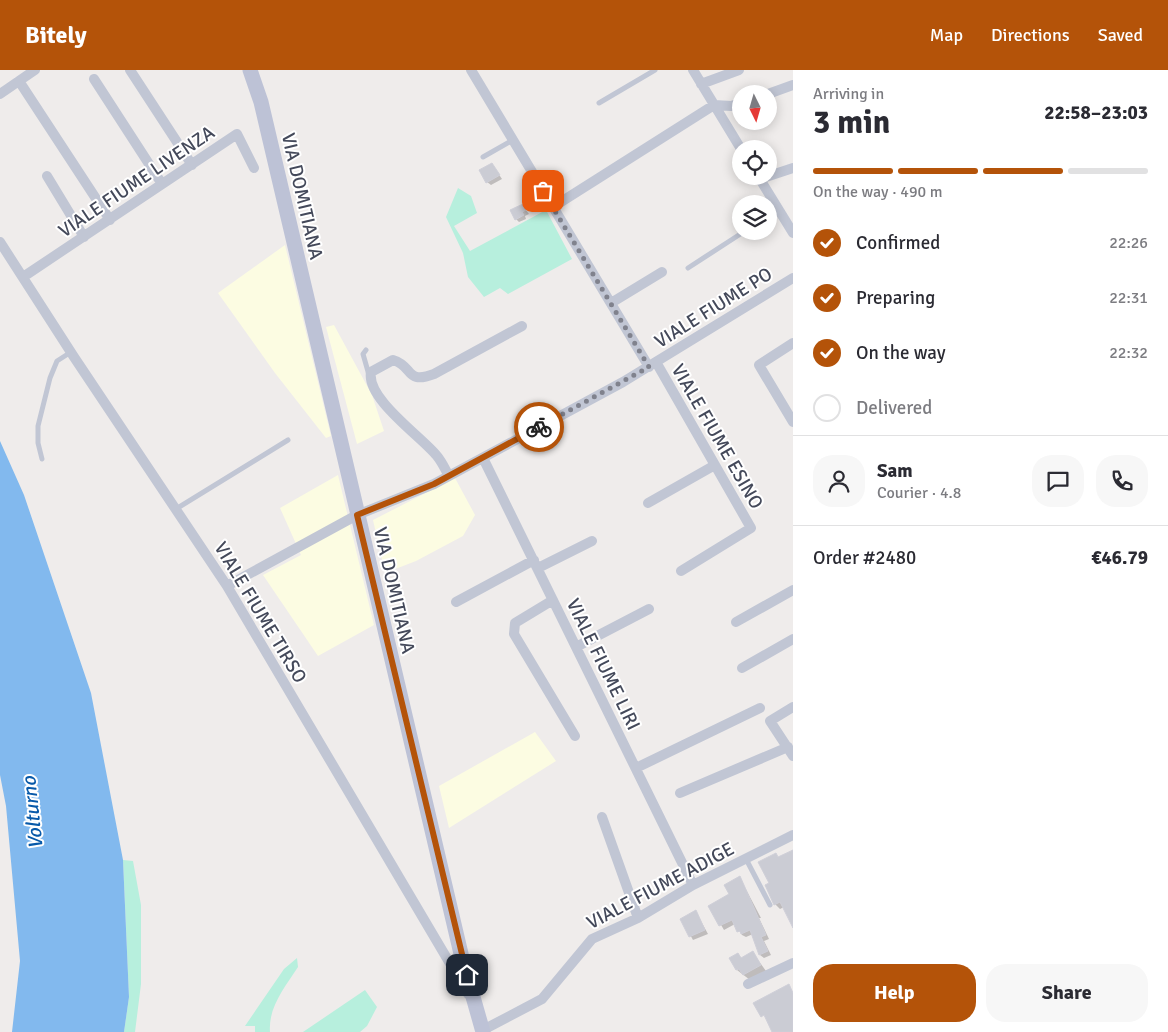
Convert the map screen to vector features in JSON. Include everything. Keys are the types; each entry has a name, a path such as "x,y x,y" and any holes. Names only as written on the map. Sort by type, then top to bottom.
{"street":[{"path":"0,94 35,70"},
{"path":"130,70 192,164"},
{"name":"VIA DOMITIANA","path":"250,70 261,102 462,958 483,1031"},
{"name":"VIALE FIUME ESINO","path":"471,70 611,303 652,364 715,465 750,528 681,571"},
{"path":"693,70 735,140"},
{"path":"701,84 739,70"},
{"path":"94,79 162,184"},
{"path":"19,81 110,220"},
{"path":"778,90 793,85"},
{"path":"553,208 714,105 732,106"},
{"name":"VIALE FIUME LIVENZA","path":"23,277 237,134 254,168"},
{"path":"777,173 793,168"},
{"path":"47,176 84,236"},
{"path":"763,185 793,233"},
{"name":"VIALE FIUME TIRSO","path":"0,242 227,586 477,1010"},
{"path":"611,303 662,272"},
{"name":"VIALE FIUME PO","path":"227,586 357,515 449,476 483,458 652,364 793,278"},
{"path":"449,476 439,458 394,416 370,378 371,372 393,360 399,362 412,376 420,379 434,374 522,326"},
{"path":"793,343 758,365 793,422"},
{"name":"VIALE FIUME LIRI","path":"483,458 693,885"},
{"path":"648,503 715,465"},
{"path":"456,602 536,564 592,541"},
{"path":"736,622 793,590"},
{"path":"553,600 515,623 514,628 575,736"},
{"path":"576,647 649,609"},
{"path":"742,668 793,639"},
{"path":"680,793 790,751 770,721 793,707"},
{"path":"636,768 760,708"},
{"path":"602,817 638,918"},
{"name":"VIALE FIUME ADIGE","path":"483,1031 542,999 592,939 638,918 693,885 793,835"},
{"path":"748,984 793,963"}],"lane":[{"path":"599,102 656,70"},
{"path":"483,157 513,140"},
{"path":"688,268 732,239"},
{"path":"366,350 363,354 370,378"},
{"path":"42,459 38,443 38,426 50,378 57,361 71,352"},
{"path":"176,509 288,440"},
{"path":"746,859 770,905"}],"shaded area":[{"path":"458,188 471,196 477,213 454,226 470,251 546,210 572,259 508,294 500,288 484,297 468,277 463,253 446,217"},
{"path":"285,245 331,436 326,438 275,373 218,293"},
{"path":"334,325 372,395 384,431 357,444 326,327"},
{"path":"338,475 374,625 318,656 263,575 301,555 280,508"},
{"path":"455,478 475,515 463,536 416,561 385,573 373,520"},
{"path":"535,732 556,761 449,828 439,786"},
{"path":"123,860 133,861 141,905 141,984 135,1032 124,1032 129,997"},
{"path":"297,958 298,967 283,990 272,1014 270,1032 255,1032 255,1026 245,1026 284,969"},
{"path":"365,990 377,1007 367,1026 360,1032 303,1032"}],"water":[{"name":"Volturno","path":"0,441 24,495 91,693 123,860 129,997 124,1032 12,1032 20,961 6,806 0,775"}],"building":[{"path":"492,163 500,175 486,183 479,170"},
{"path":"523,204 526,210 522,212 524,215 515,220 510,210"},
{"path":"793,850 793,928 780,902 774,905 765,885 769,883 758,862 776,853 778,857"},
{"path":"740,876 766,935 761,937 768,951 759,955 750,930 741,934 740,931 737,932 732,920 719,926 708,906 729,894 724,885"},
{"path":"696,910 705,930 689,937 680,919"},
{"path":"753,951 761,965 743,975 739,969 736,970 729,958 738,953 741,958"},
{"path":"789,984 793,993 793,1032 772,1032 764,1015 761,1017 753,1003"}],"way so far":[{"path":"539,427 649,367 543,191"}],"route":[{"path":"467,975 357,515 434,484 539,427"}]}
